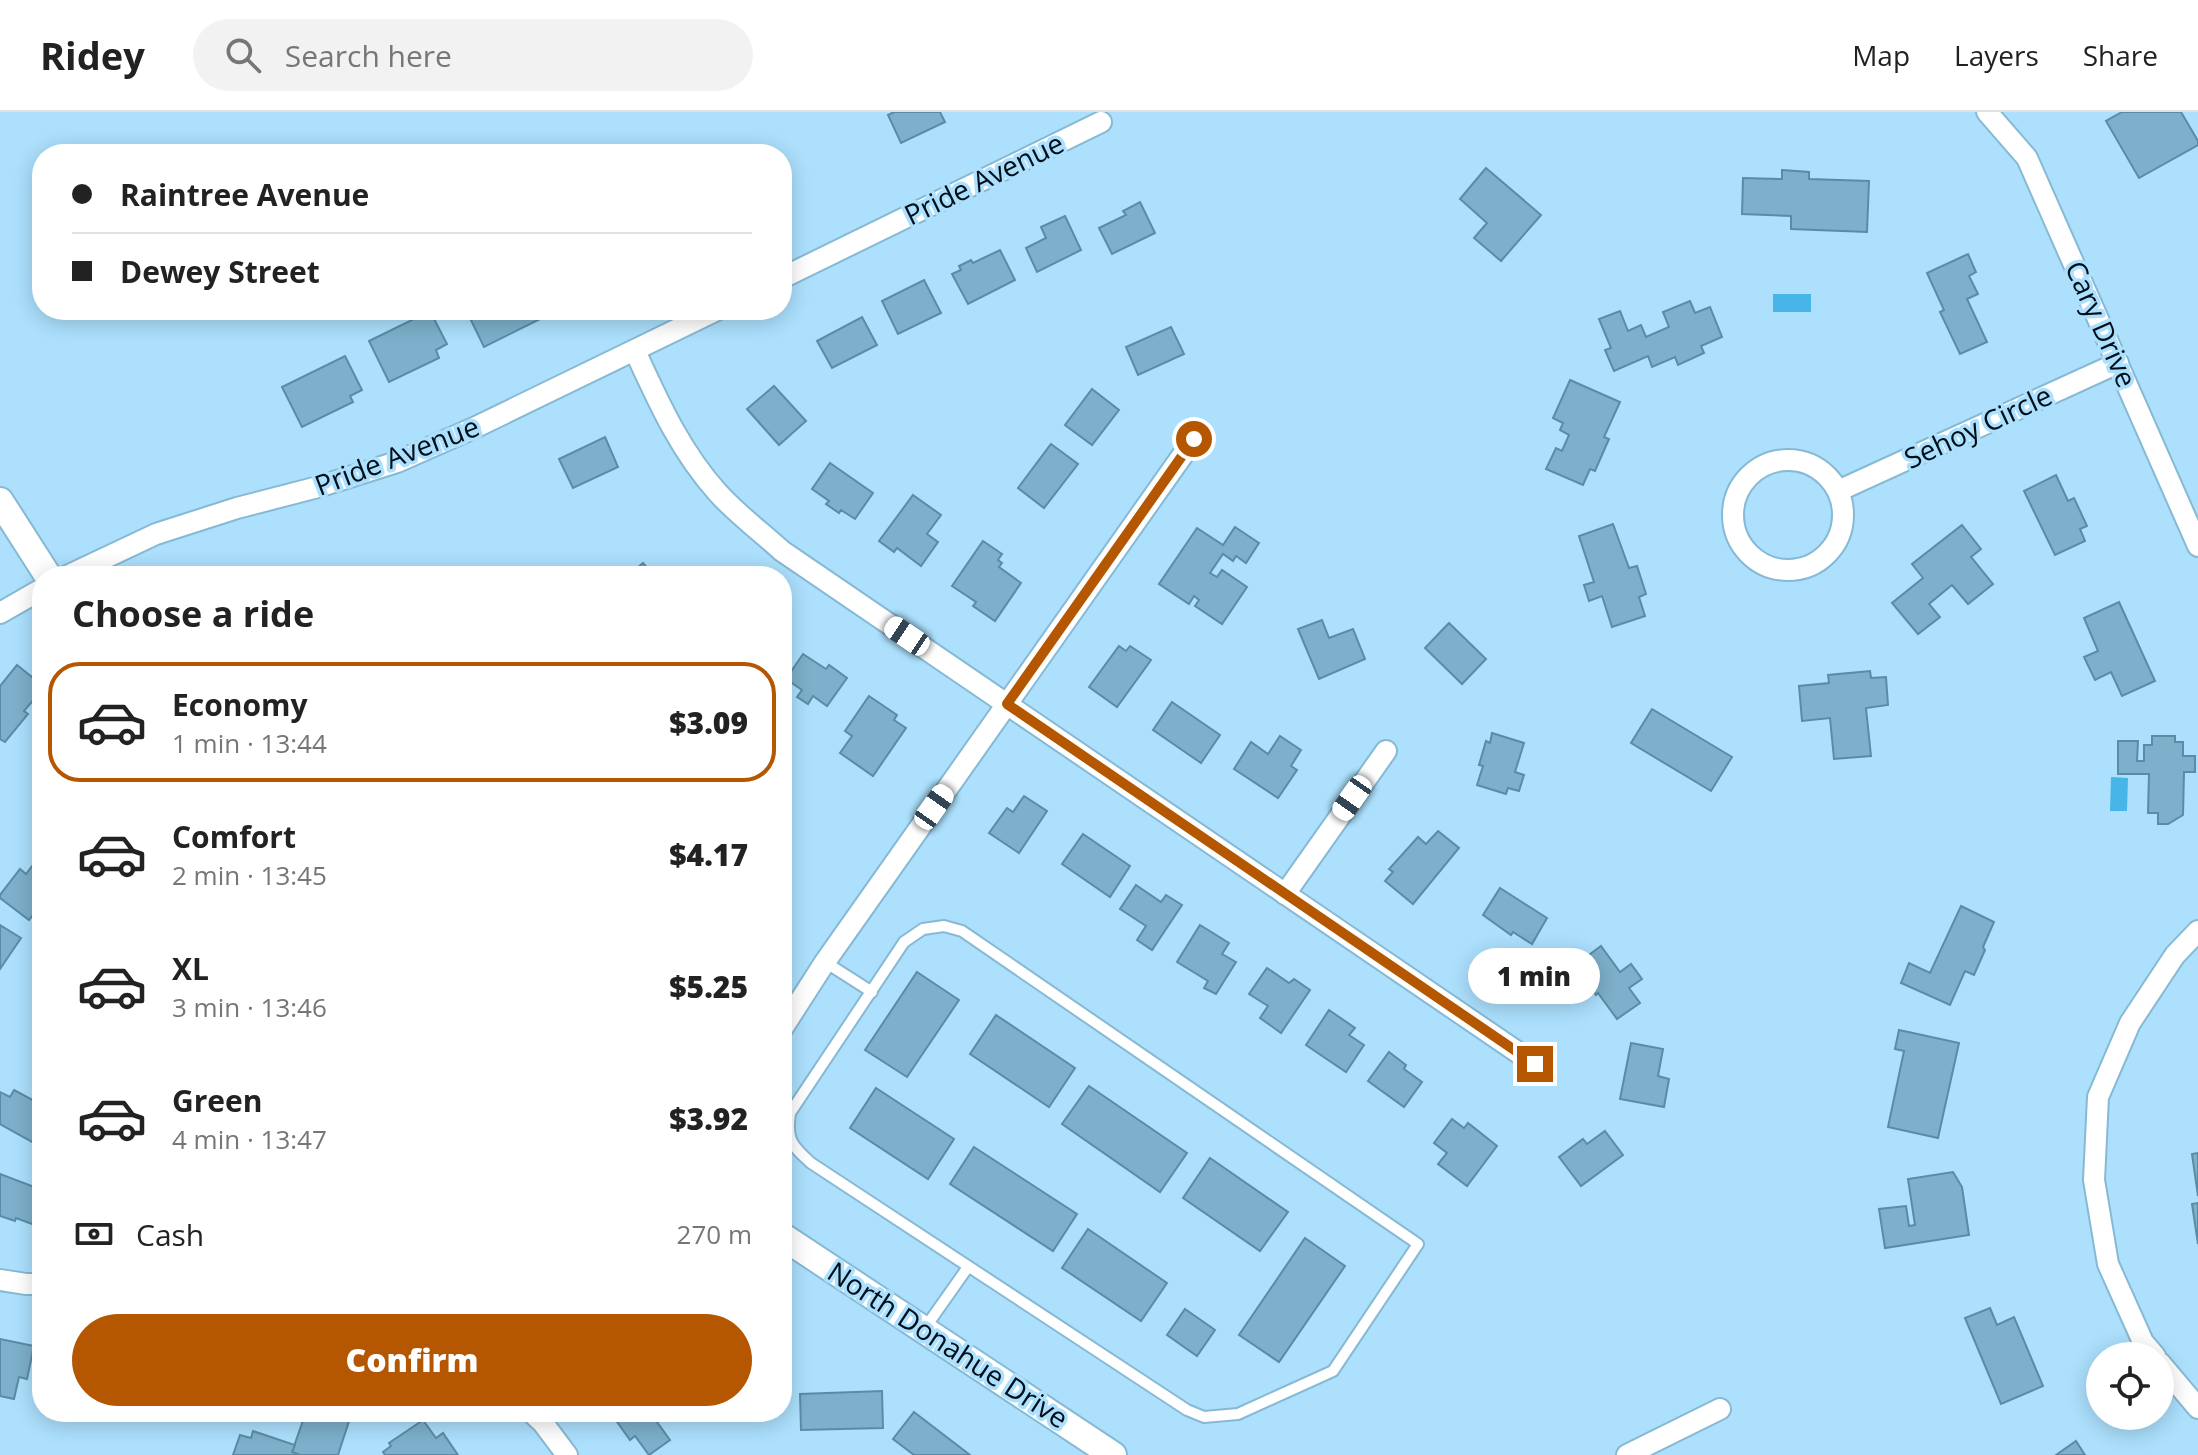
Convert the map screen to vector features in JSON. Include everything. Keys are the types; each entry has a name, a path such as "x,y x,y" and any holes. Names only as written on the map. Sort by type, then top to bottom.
{"street":[{"name":"Cary Drive","path":"1987,112 2027,158 2198,546"},
{"name":"Pride Avenue","path":"792,273 1101,122"},
{"name":"Pride Avenue","path":"88,566 156,534 397,462 697,320"},
{"path":"635,351 675,435 719,494 782,551 1535,1064"},
{"name":"Sehoy Circle","path":"1838,491 2118,363"},
{"path":"792,1013 825,962 1194,439"},
{"path":"1777,460 1796,460 1813,465 1828,476 1838,491 1843,509 1842,527 1835,545 1823,558 1807,567 1789,571 1770,568 1754,560 1741,546 1733,530 1732,512 1736,494 1746,478 1760,467 1777,460"},
{"path":"0,501 42,566"},
{"path":"0,613 32,595"},
{"path":"1285,894 1386,751"},
{"path":"2143,1342 2108,1264 2094,1180 2098,1097 2130,1023 2175,955 2198,931"},
{"name":"North Donahue Drive","path":"792,1243 1113,1455"},
{"path":"0,1280 32,1284"},
{"path":"2174,1380 2198,1408"},
{"path":"1627,1455 1720,1409"},
{"path":"542,1422 567,1455"}],"lane":[{"path":"792,1110 904,942 923,929 944,926 962,931 1418,1244 1333,1371 1238,1414 1204,1417 1187,1410 811,1163 792,1143"},
{"path":"825,962 872,992"},
{"path":"924,1330 968,1267"}],"water":[{"path":"1773,294 1811,294 1811,312 1773,312"},
{"path":"2111,777 2128,778 2127,811 2110,811"}],"building":[{"path":"894,112 940,112 945,122 901,143 888,115"},
{"path":"2122,112 2181,112 2198,145 2139,178 2106,121"},
{"path":"1486,168 1541,215 1501,261 1474,238 1487,223 1460,199"},
{"path":"1782,170 1809,172 1809,179 1869,181 1867,232 1791,229 1791,216 1742,214 1743,178 1782,179"},
{"path":"1140,202 1155,233 1112,254 1099,228 1126,215 1123,211"},
{"path":"1065,216 1081,250 1037,272 1026,248 1046,238 1041,227"},
{"path":"1000,250 1015,280 968,304 952,274 971,260 973,263"},
{"path":"1968,254 1976,272 1969,276 1978,294 1967,299 1987,342 1960,354 1940,312 1944,310 1927,273"},
{"path":"924,280 941,313 898,334 882,301"},
{"path":"1690,301 1695,313 1710,307 1722,337 1701,346 1704,353 1678,365 1675,357 1652,367 1648,356 1614,371 1605,350 1611,348 1599,319 1620,311 1628,331 1641,325 1646,337 1669,327 1663,312"},
{"path":"862,317 877,345 832,368 817,341"},
{"path":"412,320 435,320 447,344 436,350 439,358 389,382 369,341"},
{"path":"471,320 538,320 484,347"},
{"path":"1171,327 1184,354 1138,375 1126,347"},
{"path":"345,356 362,390 350,396 353,402 302,427 282,387"},
{"path":"1570,380 1620,402 1604,437 1609,439 1595,471 1590,469 1583,485 1546,469 1556,448 1562,451 1569,435 1560,430 1563,423 1553,418"},
{"path":"774,386 806,421 779,445 747,409"},
{"path":"1092,389 1119,410 1092,445 1065,425"},
{"path":"605,437 618,467 573,488 559,459"},
{"path":"1051,444 1078,464 1044,508 1018,488"},
{"path":"830,463 873,493 855,519 826,504 829,501 812,489"},
{"path":"2056,475 2068,501 2074,498 2087,526 2080,529 2085,541 2055,555 2024,491"},
{"path":"913,495 941,515 927,534 938,542 921,566 897,548 894,552 879,541"},
{"path":"1613,524 1629,568 1637,566 1646,594 1639,597 1645,616 1612,627 1602,596 1589,601 1584,585 1594,582 1579,536"},
{"path":"1962,525 1981,549 1971,557 1993,584 1968,604 1952,585 1929,604 1940,617 1918,634 1892,603 1923,578 1912,564"},
{"path":"1235,527 1259,543 1246,563 1236,556 1233,561 1223,554 1210,573 1217,577 1222,570 1247,587 1222,624 1195,606 1199,600 1194,596 1189,604 1159,584 1197,528 1223,545"},
{"path":"983,541 1002,554 998,560 1002,563 999,567 1021,583 995,621 973,606 976,602 952,586"},
{"path":"2119,602 2155,681 2122,696 2111,672 2095,680 2084,657 2098,651 2084,618"},
{"path":"1322,620 1329,638 1353,629 1365,659 1319,679 1298,629"},
{"path":"1449,623 1486,659 1462,684 1425,648"},
{"path":"1119,646 1126,651 1130,646 1151,660 1117,707 1089,687"},
{"path":"803,654 826,669 829,665 847,678 827,706 813,696 808,704 797,697 802,690 792,683 792,670"},
{"path":"17,665 32,677 32,702 24,711 28,714 5,742 0,739 0,686"},
{"path":"1870,671 1871,678 1886,677 1888,705 1866,708 1871,756 1834,759 1830,718 1802,721 1799,686 1829,683 1828,675"},
{"path":"869,696 897,715 894,720 906,728 873,776 840,753 852,736 845,731"},
{"path":"1172,702 1220,735 1201,763 1153,730"},
{"path":"1652,709 1732,757 1711,791 1631,743"},
{"path":"1492,733 1524,743 1515,772 1524,775 1519,791 1508,788 1506,794 1477,785 1483,766 1479,765 1486,741 1490,743"},
{"path":"1280,736 1301,750 1291,766 1297,770 1278,798 1234,769 1251,742 1268,754"},
{"path":"2152,736 2175,736 2175,742 2183,742 2183,756 2195,756 2195,772 2184,772 2183,815 2168,824 2158,824 2158,813 2148,813 2149,774 2118,774 2118,741 2138,741 2137,761 2144,761 2144,745 2152,745"},
{"path":"1024,796 1047,811 1019,853 989,833 1007,808 1013,812"},
{"path":"1438,831 1459,848 1413,904 1385,881 1393,872 1389,869 1418,837 1426,844"},
{"path":"1083,834 1130,866 1110,897 1062,864"},
{"path":"32,866 32,916 29,920 0,898 20,869 26,874"},
{"path":"1136,885 1161,902 1166,895 1182,905 1152,950 1137,940 1146,926 1120,909"},
{"path":"1500,888 1547,918 1532,944 1513,932 1511,935 1483,915"},
{"path":"1961,906 1994,922 1974,975 1965,971 1950,1005 1901,983 1909,963 1930,973"},
{"path":"0,925 21,938 0,969"},
{"path":"1200,925 1229,943 1222,954 1236,962 1216,994 1204,988 1208,981 1177,962"},
{"path":"1601,946 1620,972 1631,964 1642,979 1629,988 1640,1003 1617,1019 1585,980 1587,978 1577,964"},
{"path":"1267,968 1289,983 1294,979 1310,990 1281,1033 1260,1018 1268,1006 1249,994"},
{"path":"917,972 959,1000 907,1077 865,1050"},
{"path":"1329,1010 1355,1028 1349,1035 1364,1045 1346,1072 1306,1045"},
{"path":"996,1015 1075,1068 1049,1107 970,1054"},
{"path":"1899,1030 1959,1043 1938,1138 1888,1127 1904,1051 1895,1049"},
{"path":"1631,1043 1663,1049 1658,1076 1669,1079 1664,1107 1620,1099"},
{"path":"1389,1052 1406,1065 1404,1069 1422,1082 1404,1107 1368,1081"},
{"path":"1089,1086 1187,1153 1160,1192 1062,1124"},
{"path":"876,1088 954,1139 928,1179 850,1128"},
{"path":"14,1090 32,1100 32,1142 0,1124 0,1092 10,1097"},
{"path":"1452,1119 1464,1128 1468,1123 1497,1146 1467,1186 1438,1164 1447,1153 1434,1143"},
{"path":"1605,1131 1623,1155 1581,1186 1559,1157 1583,1139 1587,1144"},
{"path":"974,1147 1077,1214 1053,1251 950,1184"},
{"path":"2198,1153 2198,1196 2192,1154"},
{"path":"1210,1158 1288,1212 1260,1251 1183,1198"},
{"path":"1953,1172 1962,1187 1969,1235 1885,1248 1879,1209 1906,1206 1909,1226 1915,1225 1908,1179"},
{"path":"0,1174 32,1186 32,1224 0,1216"},
{"path":"2198,1203 2198,1244 2192,1204"},
{"path":"1088,1229 1167,1283 1141,1321 1062,1268"},
{"path":"1305,1238 1345,1266 1279,1362 1239,1335"},
{"path":"1990,1308 1997,1325 2014,1317 2043,1386 2001,1404 1965,1318"},
{"path":"1185,1309 1215,1330 1197,1356 1167,1335"},
{"path":"0,1339 32,1346 27,1379 19,1377 14,1399 0,1396"},
{"path":"882,1391 883,1428 801,1430 800,1394"},
{"path":"914,1412 970,1455 914,1455 893,1439"},
{"path":"302,1422 349,1422 338,1455 300,1455 292,1452"},
{"path":"424,1422 436,1438 443,1433 458,1455 385,1455 383,1452 391,1446 389,1443"},
{"path":"617,1422 657,1422 670,1440 649,1455 635,1436 630,1440"},
{"path":"253,1431 295,1445 292,1452 300,1455 233,1455 240,1435 251,1438"},
{"path":"2076,1441 2085,1455 2056,1455"}],"route":[{"path":"1194,439 1007,704 1535,1064"}]}
